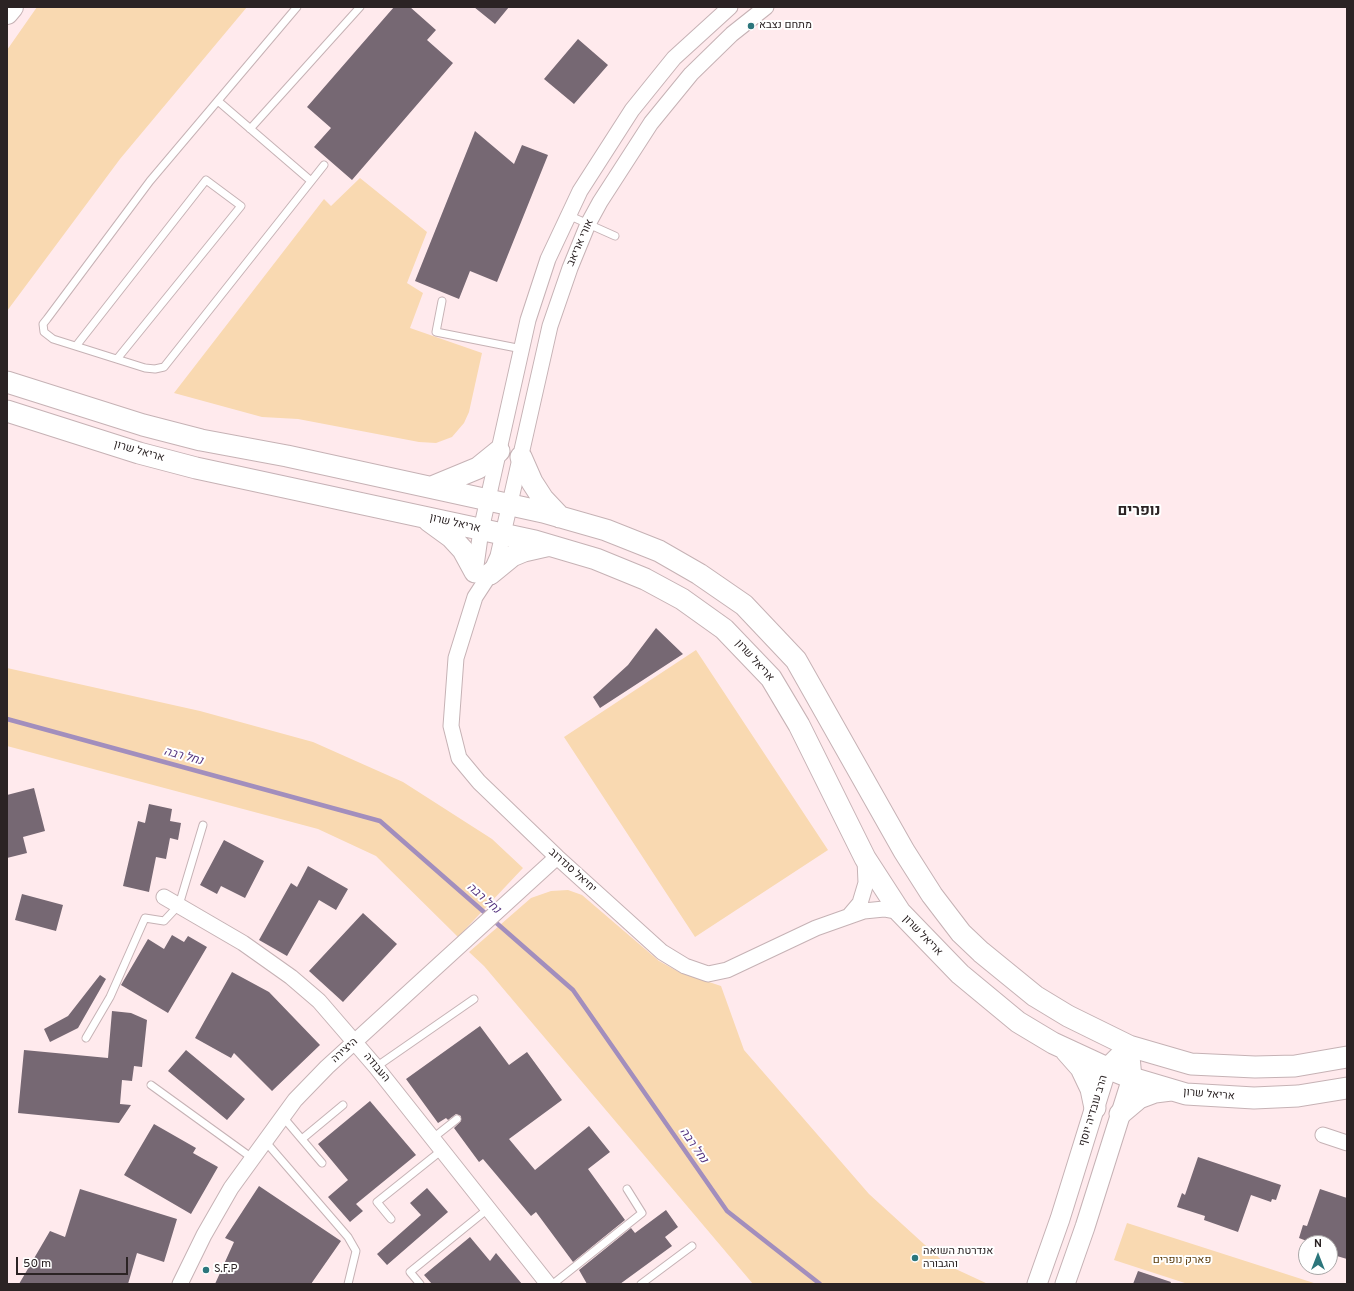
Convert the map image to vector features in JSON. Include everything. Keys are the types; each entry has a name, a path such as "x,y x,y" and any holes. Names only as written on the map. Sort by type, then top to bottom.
{"main road":[{"path":"7,13 12,7"},
{"path":"7,382 136,423 201,440 488,500 560,517 606,530 659,551 699,574 744,606 796,660 904,851 932,895 961,933 1007,975 1035,996 1068,1016 1129,1046 1191,1064 1247,1067 1295,1066 1347,1057"},
{"name":"אריאל שרון","path":"7,411 72,433 153,457 548,545 596,559 645,579 682,599 724,629 775,685 798,725 865,858 900,912 960,974 987,998 1018,1022 1063,1048 1107,1068 1132,1078 1186,1094 1254,1098 1298,1096 1347,1088"},
{"path":"432,488 478,468 499,451"},
{"path":"521,457 532,482 543,499 560,517"},
{"path":"424,517 458,544 482,573 512,556 524,551 548,545"},
{"path":"1063,1048 1080,1068 1091,1088 1095,1108"},
{"path":"1120,1114 1139,1098 1155,1092 1172,1090"}],"street":[{"name":"אורי אריאב","path":"488,500 528,320 548,259 568,215 580,191 632,110 674,58 730,7"},
{"name":"אורי אריאב","path":"504,535 550,326 570,268 588,224 600,202 651,123 691,74 732,34 766,7"},
{"name":"יחיאל סנדרוב","path":"482,573 481,530 488,500"},
{"name":"יחיאל סנדרוב","path":"504,535 482,573 456,658 452,694 451,726 459,758 479,782 557,857 662,952 685,966 708,974 727,970 816,928 864,911 884,909 900,912"},
{"name":"היצירה","path":"180,1284 204,1235 231,1188 295,1100 354,1042 557,857"},
{"path":"849,916 860,903 866,884 865,858"},
{"name":"העבודה","path":"164,897 243,943 291,977 319,1002 376,1067 548,1284"},
{"name":"הרב עובדיה יוסף","path":"1037,1284 1060,1219 1107,1068 1129,1046"},
{"path":"1065,1284 1085,1227 1132,1078 1129,1046"},
{"path":"1323,1135 1347,1143"}],"lane":[{"path":"297,7 150,182 43,324 44,332 53,339 145,368 155,369 164,367 324,165"},
{"path":"250,129 360,7"},
{"path":"218,101 311,181"},
{"path":"76,346 206,180 241,206 118,359"},
{"path":"568,215 615,236"},
{"path":"442,301 436,332 522,349"},
{"path":"86,1038 110,997 144,918 164,921 179,905 203,825"},
{"path":"376,1067 474,999"},
{"path":"151,1085 252,1158"},
{"path":"302,1139 343,1105"},
{"path":"283,1116 322,1163"},
{"path":"391,1219 377,1202 437,1144 457,1119"},
{"path":"265,1141 348,1237 356,1251 348,1284"},
{"path":"554,1284 642,1212 627,1189"},
{"path":"420,1284 410,1272 489,1208"},
{"path":"641,1284 692,1246"}],"green space":[{"path":"37,7 247,7 120,159 7,311 7,50"},
{"path":"360,178 427,232 407,283 423,293 410,328 482,353 469,412 464,423 452,437 436,443 419,442 298,419 262,417 174,393 324,199 331,206"},
{"path":"696,650 828,850 695,937 564,737"},
{"path":"7,668 200,711 313,742 403,782 492,839 523,868 458,937 376,856 318,829 7,746"},
{"path":"568,890 582,895 659,961 679,972 721,986 744,1050 869,1194 947,1265 988,1284 753,1284 484,966 469,952 531,898 551,891"},
{"name":"פארק נופרים","path":"1127,1223 1317,1284 1188,1284 1114,1260"}],"building":[{"path":"394,7 410,7 436,30 427,40 453,63 352,180 314,147 331,128 307,107"},
{"path":"474,7 509,7 495,24"},
{"path":"578,39 608,65 574,104 544,79"},
{"path":"475,131 514,164 522,145 548,155 497,282 470,271 459,299 415,281"},
{"path":"656,628 683,654 600,708 593,697 628,665"},
{"path":"34,788 45,831 23,837 27,853 7,858 7,795"},
{"path":"149,804 172,809 170,821 181,823 178,840 170,838 166,859 156,857 149,892 123,886 138,821 145,823"},
{"path":"224,840 264,861 245,898 221,886 217,894 200,885"},
{"path":"308,866 348,889 336,910 319,900 287,956 259,940 291,883 297,887"},
{"path":"22,894 63,905 56,931 15,920"},
{"path":"363,913 397,944 343,1002 309,971"},
{"path":"172,935 184,942 188,936 207,947 168,1013 121,985 148,939 164,949"},
{"path":"232,972 269,992 320,1045 272,1091 234,1053 231,1058 195,1038"},
{"path":"100,975 106,979 78,1028 50,1042 44,1029 68,1016"},
{"path":"112,1011 131,1013 147,1020 142,1067 134,1066 132,1081 122,1080 120,1104 131,1105 119,1123 18,1113 24,1050 108,1058"},
{"path":"480,1026 509,1065 527,1052 562,1100 509,1139 535,1170 589,1126 610,1152 588,1169 625,1220 573,1262 536,1212 531,1216 483,1159 479,1162 454,1128 461,1121 461,1116 456,1114 448,1120 446,1118 438,1123 406,1079"},
{"path":"186,1050 245,1099 227,1120 168,1071"},
{"path":"370,1101 416,1155 356,1204 363,1211 350,1222 328,1197 348,1180 318,1144"},
{"path":"154,1124 196,1148 193,1153 218,1167 191,1214 124,1175"},
{"path":"1198,1157 1281,1185 1276,1200 1272,1199 1271,1202 1251,1195 1238,1232 1204,1220 1205,1216 1177,1207 1182,1193 1185,1195"},
{"path":"259,1186 341,1241 311,1284 215,1284 234,1242 225,1238"},
{"path":"427,1188 448,1212 387,1265 377,1254 421,1215 410,1203"},
{"path":"80,1189 177,1219 164,1262 137,1253 128,1284 19,1284 50,1231 65,1237"},
{"path":"1320,1189 1347,1198 1347,1259 1338,1256 1338,1235 1300,1235 1303,1225 1307,1226"},
{"path":"666,1210 678,1227 665,1237 672,1246 620,1284 587,1284 579,1270 631,1228 635,1233"},
{"path":"470,1237 490,1261 496,1253 522,1284 432,1284 424,1275"},
{"path":"1138,1271 1171,1282 1170,1284 1133,1284"}],"waterway":[{"name":"נחל רבה","path":"7,719 380,821 573,990 727,1211 820,1284"}],"place":[{"name":"מתחם נצבא","path":"751,26"},
{"name":"אנדרטת השואה והגבורה","path":"915,1258"},
{"name":"S.F.P","path":"206,1270"}],"district":[{"name":"נופרים","path":"1139,512"}]}
